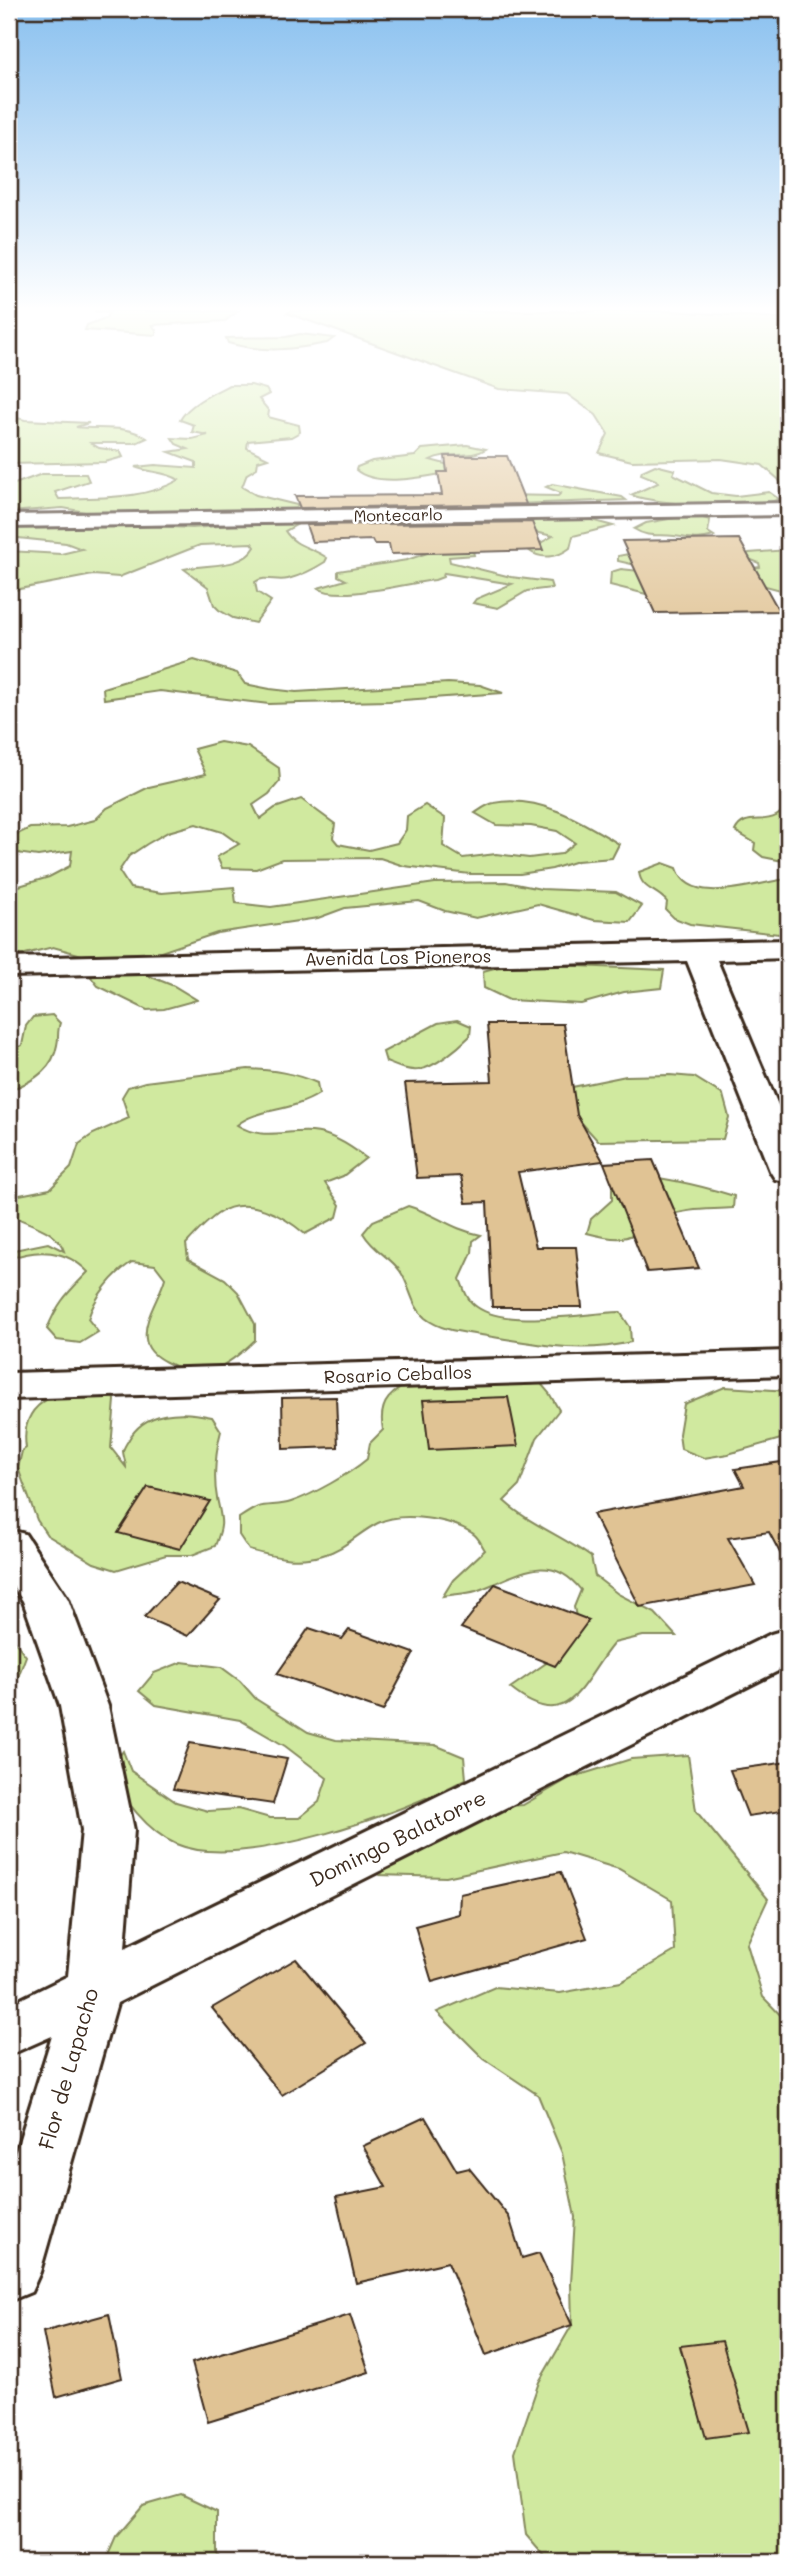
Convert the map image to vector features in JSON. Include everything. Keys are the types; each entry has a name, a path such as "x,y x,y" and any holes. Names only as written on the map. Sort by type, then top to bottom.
{"street":[{"name":"Montecarlo","path":"9,521 788,509"},
{"name":"Avenida Los Pioneros","path":"9,967 788,949"},
{"path":"698,950 788,1171"},
{"name":"Rosario Ceballos","path":"9,1386 788,1363"},
{"name":"Flor de Lapacho","path":"9,1545 45,1599 80,1694 108,1830 94,1989 9,2272"},
{"name":"Domingo Balatorre","path":"9,2031 788,1646"}],"green space":[{"path":"9,431 130,431 147,438 136,443 91,443 99,448 120,451 123,457 105,462 9,464"},
{"path":"300,431 291,437 248,441 247,448 268,458 258,461 257,468 247,474 242,487 256,495 309,508 287,512 108,516 63,508 9,512 9,486 42,474 86,474 89,481 55,492 59,499 136,494 179,480 135,467 155,465 196,468 196,462 169,452 188,449 176,444 172,438 192,439 208,435 192,432"},
{"path":"606,431 788,431 788,493 778,479 762,465 721,459 632,461 599,453 608,434"},
{"path":"467,445 486,449 473,454 430,460 459,471 391,480 366,476 356,470 357,467 372,461 415,456 422,449"},
{"path":"655,465 675,470 673,474 711,493 736,496 769,492 779,499 767,503 728,506 662,502 631,495 658,483 641,474"},
{"path":"552,484 626,500 405,508 394,508 392,504 449,494 558,496 561,493 546,487"},
{"path":"692,515 710,520 708,532 714,536 698,539 644,534 634,529 646,523"},
{"path":"580,517 613,526 573,536 570,548 549,556 528,550 553,536 496,524 539,518"},
{"path":"288,521 298,524 285,531 289,536 327,558 325,562 293,578 263,579 255,582 257,592 271,601 255,623 233,618 219,610 214,605 208,587 184,569 242,559 255,547 252,543 200,545 119,577 93,575 9,591 9,551 61,554 82,549 66,543 9,537 9,527 128,525 192,528"},
{"path":"432,521 452,526 473,551 474,555 449,557 450,562 511,577 550,582 552,588 527,591 498,608 473,603 476,599 512,584 444,573 443,577 435,580 374,590 341,593 318,588 346,580 338,576 338,571 407,560 433,551 349,526 369,522"},
{"path":"788,550 788,592 762,585 646,594 610,585 611,572 621,569 649,572 640,566 618,561 618,556 628,554 747,569 760,567 759,563 744,557 749,553"},
{"path":"194,660 237,673 245,684 296,692 448,683 480,685 503,693 389,701 269,704 160,691 104,699 103,688"},
{"path":"220,742 248,747 279,768 280,781 269,794 253,805 260,819 275,808 301,799 335,824 333,838 338,844 369,850 397,843 406,830 407,816 425,805 445,818 443,846 463,858 496,854 529,858 561,854 575,843 557,831 531,826 496,825 475,813 491,804 511,801 543,806 560,812 619,844 612,858 577,861 552,869 520,874 470,874 404,866 380,858 282,859 256,869 222,868 217,857 239,844 222,832 196,824 168,832 129,856 119,871 130,888 162,893 234,887 236,903 271,907 435,883 506,882 541,889 616,892 642,906 630,922 594,920 538,904 476,918 445,911 419,901 345,908 318,918 217,933 158,953 82,955 53,947 21,955 9,953 9,889 49,877 70,866 72,851 38,856 9,852 9,838 30,828 67,827 95,820 107,808 149,787 206,774 194,749"},
{"path":"788,805 788,862 763,857 754,850 755,843 735,831 748,820 776,816"},
{"path":"663,863 677,868 684,880 696,887 710,890 727,890 788,879 788,935 690,924 674,918 666,910 667,902 640,878 639,872"},
{"path":"513,963 664,970 661,988 624,992 581,1004 509,1000 484,988 483,971"},
{"path":"101,970 139,972 174,986 197,1000 164,1009 147,1010 98,986 91,977"},
{"path":"52,1015 60,1023 51,1062 33,1079 9,1090 9,1053 22,1045 26,1026 33,1017"},
{"path":"457,1020 471,1026 470,1036 439,1061 418,1070 386,1062 383,1052 438,1023"},
{"path":"248,1069 283,1073 317,1083 319,1094 237,1125 264,1134 319,1133 340,1141 366,1158 343,1176 325,1183 340,1205 337,1217 305,1234 276,1214 241,1206 219,1213 186,1244 188,1259 225,1279 238,1292 255,1324 255,1340 235,1358 214,1369 192,1371 159,1358 148,1347 146,1331 149,1316 165,1278 155,1265 132,1262 112,1279 95,1302 88,1319 98,1332 80,1343 57,1340 47,1329 51,1319 64,1298 88,1272 70,1259 51,1253 30,1253 9,1259 9,1251 48,1243 64,1251 55,1237 9,1214 9,1197 50,1189 71,1168 79,1144 93,1134 129,1118 122,1097 128,1087 145,1082"},
{"path":"626,1076 694,1077 723,1095 729,1117 723,1139 598,1141 553,1091"},
{"path":"619,1174 691,1184 734,1196 733,1208 676,1213 624,1238 587,1233 591,1219 612,1200 612,1188"},
{"path":"408,1206 460,1229 481,1235 473,1241 472,1253 460,1279 468,1298 477,1307 491,1314 526,1319 620,1312 630,1327 631,1342 594,1347 559,1346 455,1331 432,1323 420,1313 400,1271 363,1233 373,1221"},
{"path":"420,1378 537,1379 559,1410 537,1438 519,1486 504,1501 591,1557 595,1576 618,1594 655,1613 676,1636 643,1636 614,1643 572,1698 561,1706 547,1707 530,1702 510,1688 552,1659 578,1626 574,1607 581,1590 569,1577 543,1568 517,1574 476,1591 443,1596 453,1580 485,1550 476,1536 463,1528 426,1518 388,1519 338,1549 304,1559 249,1550 239,1535 239,1518 258,1507 300,1499 330,1484 367,1459 370,1443 383,1430 385,1403 402,1387"},
{"path":"111,1385 115,1400 111,1448 126,1467 124,1448 144,1423 176,1413 212,1417 221,1431 215,1473 221,1522 215,1546 192,1555 166,1555 116,1570 94,1563 47,1535 37,1520 18,1468 22,1451 26,1448 26,1430 30,1416 39,1405 64,1393"},
{"path":"725,1387 788,1391 788,1437 704,1458 681,1449 679,1434 684,1404"},
{"path":"9,1634 26,1656 18,1677 9,1683"},
{"path":"182,1662 221,1667 240,1681 256,1699 308,1732 336,1740 435,1745 464,1757 466,1779 365,1821 280,1844 240,1850 205,1851 176,1844 146,1823 115,1782 109,1771 123,1751 131,1771 176,1802 208,1811 238,1809 270,1818 299,1818 319,1802 327,1778 285,1746 240,1720 156,1705 139,1691 154,1673"},
{"path":"688,1755 696,1811 768,1899 747,1944 763,1997 788,2023 788,2556 729,2553 682,2562 549,2562 526,2535 515,2452 539,2382 572,2325 571,2284 575,2217 562,2153 538,2095 484,2059 437,2012 495,1987 560,1993 621,1982 675,1951 672,1900 619,1869 563,1852 446,1877 380,1875 414,1837 461,1809 523,1805 570,1778 631,1759"},
{"path":"181,2495 217,2512 217,2554 222,2562 105,2562 116,2537 143,2506"}],"building":[{"path":"445,456 507,456 526,504 300,508 295,496 442,495 438,472 447,472"},
{"path":"532,522 543,550 391,554 389,544 374,544 372,540 312,542 306,525"},
{"path":"739,539 779,611 655,613 622,541"},
{"path":"487,1024 563,1024 577,1115 603,1161 518,1172 536,1247 576,1247 582,1307 492,1307 487,1202 466,1203 461,1176 417,1178 405,1083 492,1081"},
{"path":"653,1160 699,1268 647,1272 604,1163"},
{"path":"336,1397 338,1447 283,1449 282,1398"},
{"path":"508,1397 518,1446 429,1450 423,1400"},
{"path":"788,1461 788,1568 769,1532 728,1538 755,1585 640,1607 593,1514 744,1486 735,1469"},
{"path":"148,1487 210,1501 180,1549 118,1533"},
{"path":"177,1582 220,1600 188,1636 144,1617"},
{"path":"495,1584 589,1620 555,1666 461,1628"},
{"path":"309,1628 342,1639 349,1630 414,1653 383,1711 277,1674"},
{"path":"190,1743 287,1759 273,1804 173,1789"},
{"path":"788,1762 788,1810 748,1816 730,1770"},
{"path":"561,1872 587,1938 432,1982 415,1926 459,1914 460,1894"},
{"path":"296,1959 366,2043 282,2095 212,2008"},
{"path":"425,2117 457,2171 469,2168 509,2217 522,2258 539,2253 572,2325 486,2355 448,2262 356,2283 336,2197 386,2187 363,2146"},
{"path":"109,2314 122,2378 56,2397 43,2332"},
{"path":"350,2315 369,2372 208,2422 192,2363"},
{"path":"722,2341 749,2432 706,2438 680,2346"}]}
